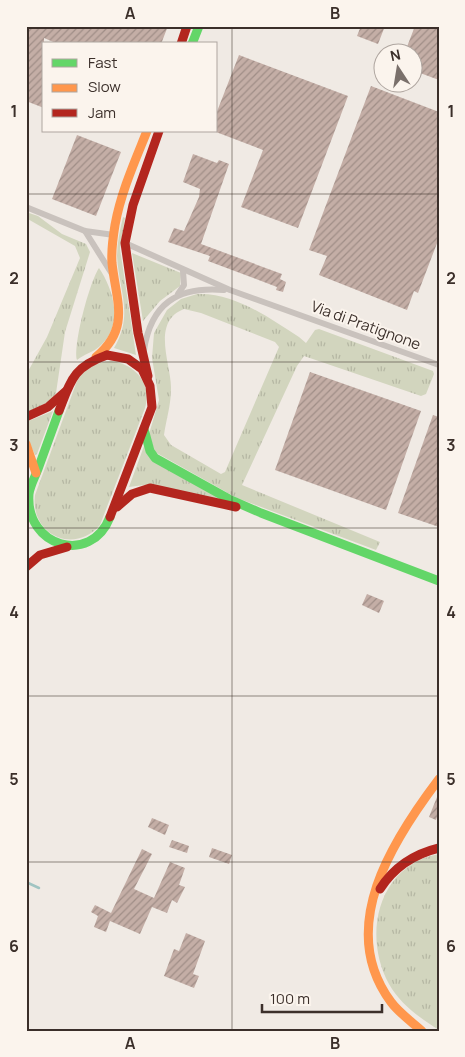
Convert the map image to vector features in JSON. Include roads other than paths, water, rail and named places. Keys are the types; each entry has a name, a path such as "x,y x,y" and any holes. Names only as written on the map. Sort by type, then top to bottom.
{"main road":[{"path":"182,42 187,26"},
{"path":"193,42 199,26"},
{"path":"26,519 29,494 66,391 77,372 110,344 118,327 119,308 112,255 114,236 126,186 147,132"},
{"path":"26,568 40,555 83,544 96,538 106,528 152,406 152,392 143,357 127,268 125,243 133,205 160,132"},
{"path":"93,360 107,355 120,356 132,360 140,367 148,380"},
{"path":"26,417 39,414 52,406 66,391"},
{"path":"144,428 150,451 156,458 229,499 439,581"},
{"path":"26,444 36,474"},
{"path":"113,512 130,494 140,489 150,488 261,513"},
{"path":"28,509 35,527 43,537 68,547"},
{"path":"422,1031 399,1013 382,991 370,964 366,934 375,888 388,859 403,830 439,778"},
{"path":"372,904 382,885 396,868 420,854 439,848"}],"street":[{"path":"26,208 85,231 114,236"},
{"path":"85,231 115,281"},
{"name":"Via di Pratignone","path":"125,243 183,271 230,290 439,365"},
{"path":"143,357 147,332 152,321 162,306 175,296 184,285 183,271"},
{"path":"175,296 197,289 230,290"}],"waterway":[{"path":"26,882 39,888"}]}
